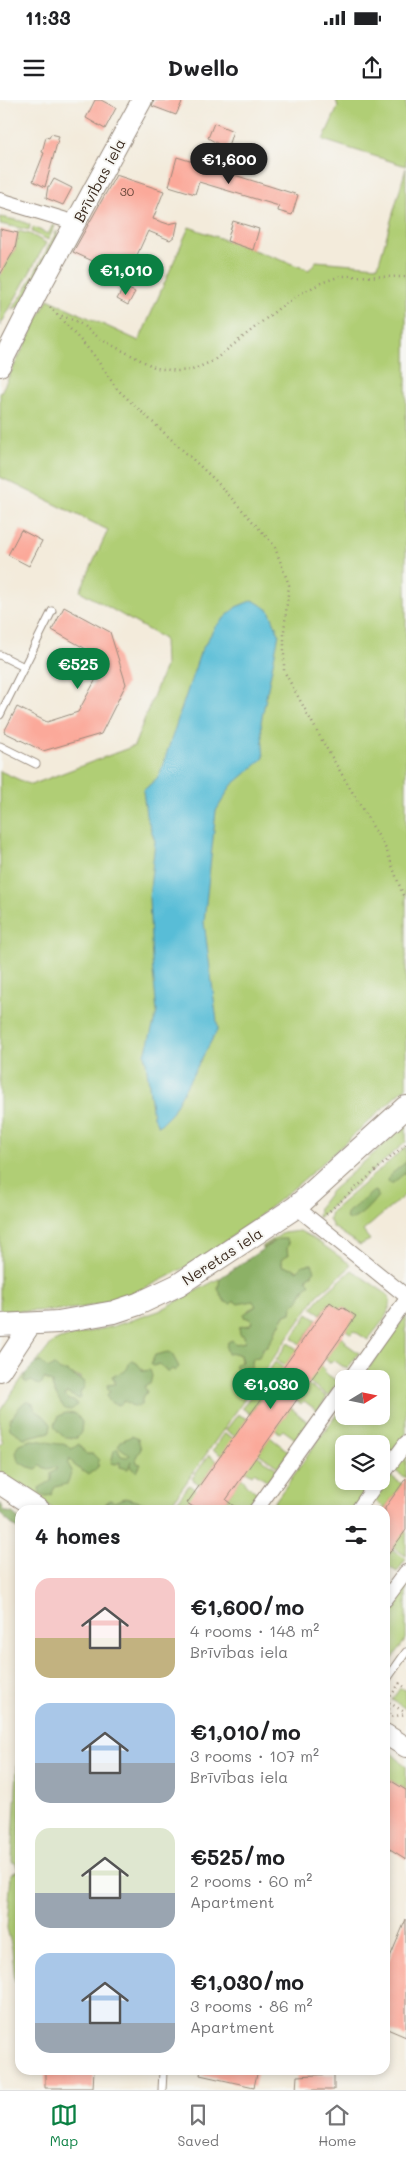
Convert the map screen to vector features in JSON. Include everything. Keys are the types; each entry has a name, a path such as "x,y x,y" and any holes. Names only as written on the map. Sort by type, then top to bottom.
{"main road":[{"name":"Brīvības iela","path":"0,366 37,293 142,100"},
{"name":"Neretas iela","path":"0,1325 31,1324 85,1318 114,1312 158,1296 202,1270 296,1206 406,1107"},
{"path":"0,1371 31,1324"},
{"path":"0,1484 32,1505"},
{"path":"390,1737 406,1747"}],"street":[{"path":"0,200 76,223"},
{"path":"296,1206 406,1296"},
{"path":"356,1370 406,1300"},
{"path":"260,1505 335,1400"},
{"path":"390,1465 406,1443"},
{"path":"361,1505 372,1490"},
{"path":"390,1593 406,1572"}],"lane":[{"path":"0,715 52,611"},
{"path":"0,655 24,667"},
{"path":"0,746 36,764"},
{"path":"390,1675 406,1652"},
{"path":"162,2090 164,2075"}],"path":[{"path":"55,313 78,322 102,340 156,368 177,371 192,370 213,360 278,309 321,283 341,276 406,277"},
{"path":"37,293 93,354 117,389 215,480 274,545 289,585 284,631 284,671 386,850 403,895 406,898"},
{"path":"316,1222 406,1144"},
{"path":"390,1695 403,1678"},
{"path":"399,1683 406,1688"},
{"path":"390,1703 406,1713"},
{"path":"390,1714 391,1717 406,1713"}],"green space":[{"path":"336,100 406,100 406,166 323,140 338,107"},
{"path":"406,168 406,1087 299,1184 218,1246 176,1272 134,1293 91,1306 57,1310 0,1311 0,771 31,785 134,746 165,666 164,639 80,591 108,530 0,477 0,394 48,299 139,341 189,227 309,270 316,261 378,266"},
{"path":"0,217 21,221 30,225 29,230 0,224"},
{"path":"53,225 55,226 48,240 32,232 33,227 48,234"},
{"path":"18,231 30,234 46,243 0,326 0,274 15,249"},
{"path":"57,231 57,237 21,306 12,309 23,294"},
{"path":"406,1125 406,1142 318,1218 319,1207 331,1191"},
{"path":"406,1147 406,1194 363,1231 370,1240 360,1245 333,1227 329,1219 331,1212"},
{"path":"406,1162 406,1172 393,1183 389,1183 390,1175"},
{"path":"374,1191 377,1192 378,1196 365,1211 353,1219 349,1220 346,1218 348,1212"},
{"path":"300,1231 313,1238 350,1264 348,1269 317,1296 171,1505 47,1505 11,1482 0,1472 0,1445 3,1443 0,1432 0,1411 25,1374 24,1381 44,1378 52,1383 53,1389 61,1403 68,1400 64,1396 66,1393 80,1392 80,1377 48,1369 41,1362 36,1363 52,1343 60,1339 114,1326 159,1311 220,1278 220,1282 234,1301 254,1301 256,1306 248,1310 252,1322 250,1325 239,1327 245,1342 236,1344 235,1353 240,1355 241,1363 251,1368 253,1358 268,1345 285,1315 291,1313 292,1306 304,1291 308,1277 313,1274 282,1266 282,1258 288,1255 287,1249 273,1241 262,1249 263,1246 283,1233"},
{"path":"278,1239 286,1239 289,1243 288,1255 282,1259 282,1266 293,1268 297,1271 303,1265 312,1264 315,1271 306,1279 310,1283 292,1306 291,1313 285,1315 267,1347 263,1348 259,1357 253,1358 251,1368 247,1372 239,1371 235,1364 242,1362 240,1355 235,1353 228,1354 226,1347 228,1342 232,1340 236,1344 245,1342 244,1336 240,1334 239,1327 250,1325 252,1322 244,1317 244,1314 256,1306 253,1301 238,1304 234,1301 231,1304 225,1302 218,1289 220,1278"},
{"path":"352,1270 388,1295 390,1300 388,1312 368,1340 354,1331 351,1334 346,1330 356,1316 343,1307 340,1309 330,1302 321,1314 312,1308 320,1298"},
{"path":"308,1314 317,1320 300,1344 292,1338"},
{"path":"406,1315 406,1434 390,1456 390,1435 335,1435 335,1490 367,1490 356,1505 273,1505 335,1417 335,1425 390,1425 390,1370 367,1370"},
{"path":"341,1337 346,1341 345,1343 359,1353 347,1369 333,1360 330,1363 325,1359"},
{"path":"288,1343 297,1349 288,1361 287,1367 276,1360"},
{"path":"168,1352 172,1354 179,1367 175,1371 172,1369 168,1373 160,1364 153,1366 151,1364 155,1355"},
{"path":"132,1361 137,1363 143,1371 150,1370 152,1376 150,1384 144,1386 147,1392 142,1398 142,1404 135,1406 125,1401 119,1405 112,1403 107,1395 111,1390 108,1389 107,1385 116,1384 112,1376 125,1371"},
{"path":"41,1362 48,1369 54,1365 60,1371 67,1371 85,1383 84,1388 80,1392 81,1398 79,1399 66,1393 64,1396 68,1400 75,1401 77,1405 71,1410 65,1409 52,1383 45,1378 38,1385 32,1381 27,1383 24,1381 25,1374 36,1363"},
{"path":"275,1362 286,1370 283,1374 280,1372 271,1385 263,1379"},
{"path":"320,1366 325,1370 324,1372 335,1380 335,1386 328,1396 301,1376"},
{"path":"299,1379 327,1397 318,1411 304,1401 301,1404 296,1401"},
{"path":"259,1384 267,1390 250,1414 242,1408"},
{"path":"27,1401 33,1404 35,1410 51,1424 50,1432 24,1438 10,1429 9,1420 21,1405"},
{"path":"291,1408 309,1423 297,1440 283,1430 280,1433 275,1430"},
{"path":"65,1413 76,1414 82,1422 81,1432 77,1438 63,1436 54,1426 59,1416"},
{"path":"238,1414 247,1419 238,1432 237,1438 226,1430"},
{"path":"225,1433 236,1440 221,1455 213,1450"},
{"path":"132,1436 138,1439 141,1449 136,1457 137,1463 141,1464 137,1472 131,1467 131,1461 128,1469 120,1467 120,1462 116,1464 111,1463 114,1451 117,1448 121,1456 127,1457 130,1455 118,1446 121,1441"},
{"path":"270,1437 289,1452 278,1467 251,1448 262,1449"},
{"path":"31,1440 66,1444 72,1449 79,1444 86,1454 93,1454 99,1460 98,1467 88,1475 74,1465 70,1458 68,1464 72,1471 67,1484 55,1487 51,1495 46,1496 40,1493 39,1488 51,1481 51,1473 56,1470 56,1467 48,1469 40,1466 36,1469 18,1461 16,1452 20,1444"},
{"path":"249,1450 277,1469 268,1481 254,1472 252,1475 246,1471"},
{"path":"406,1454 406,1478 392,1469"},
{"path":"209,1455 217,1461 200,1485 192,1479"},
{"path":"390,1475 402,1484 387,1505 381,1505 371,1498 377,1490 390,1490"},
{"path":"241,1478 246,1482 245,1484 259,1494 251,1505 240,1505 233,1501 231,1504 226,1500"},
{"path":"189,1485 196,1490 198,1505 175,1505"},
{"path":"125,1498 144,1503 145,1505 105,1505 110,1500 114,1502"},
{"path":"0,1502 5,1512 15,1515 15,1527 0,1514"},
{"path":"406,1532 406,1556 390,1545 390,1540"},
{"path":"390,1548 406,1559 397,1572 390,1567"},
{"path":"406,1582 406,1639 390,1662 390,1603"},
{"path":"400,1688 406,1690 406,1709 392,1700"},
{"path":"390,1752 406,1766 406,1790 390,1780"},
{"path":"15,1806 15,1863 12,1862"},
{"path":"15,1872 15,1982 12,1948 7,1928 11,1875"}],"water":[{"path":"253,600 269,610 279,634 261,722 264,758 231,786 216,811 204,922 218,1029 171,1114 159,1126 153,1117 145,1054 157,1012 149,898 155,841 146,815 143,791 159,776 200,653 215,627 236,607"}],"building":[{"path":"95,100 101,100 116,108 105,129 86,118"},
{"path":"154,100 183,100 176,115 152,106"},
{"path":"214,123 233,131 227,149 208,138"},
{"path":"51,134 59,136 45,187 33,181 44,153 42,152 46,137 49,138"},
{"path":"177,157 298,195 292,215 278,211 279,206 199,182 195,194 169,186"},
{"path":"116,175 164,191 153,219 168,224 178,222 175,236 170,240 148,231 122,288 108,281 109,278 106,276 110,269 73,252"},
{"path":"54,179 72,188 63,205 46,198 48,186 50,186"},
{"path":"233,221 259,229 253,250 227,241"},
{"path":"0,229 18,233 15,249 0,275"},
{"path":"124,287 135,292 128,305 117,299"},
{"path":"21,530 42,541 29,566 8,555"},
{"path":"64,607 110,632 126,684 101,734 43,751 4,732 17,707 47,722 78,712 95,681 86,649 52,630"},
{"path":"330,1302 356,1316 226,1500 232,1505 190,1505 187,1503"},
{"path":"406,1478 406,1530 390,1552 390,1505 387,1505"},
{"path":"390,1780 406,1790 406,1859 390,1849"},
{"path":"406,1919 406,2037 390,2030 390,1957"},
{"path":"45,2075 94,2075 93,2088 45,2088"},
{"path":"200,2075 257,2075 254,2087"},
{"path":"334,2075 334,2090 296,2090 297,2076"}]}
